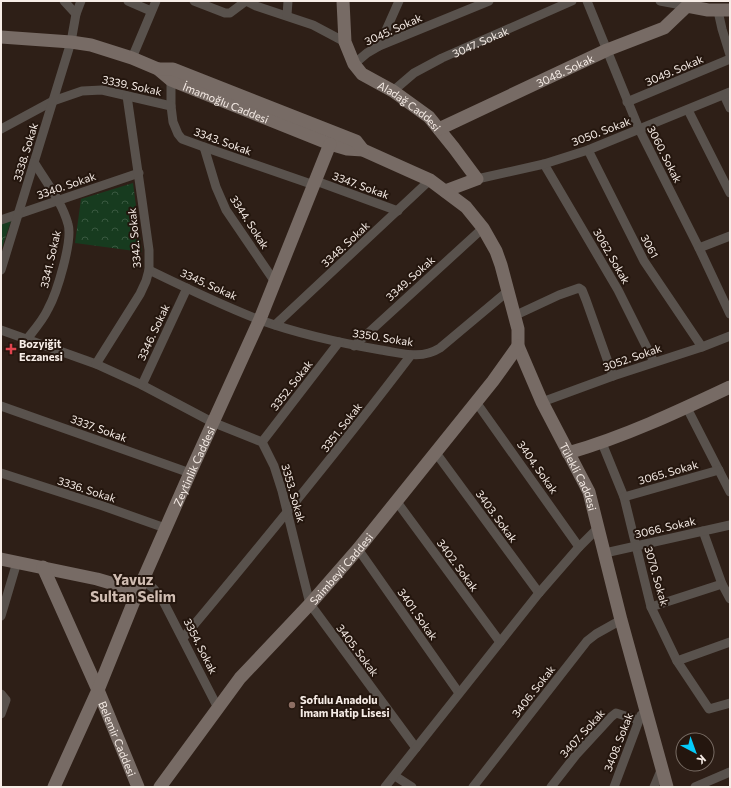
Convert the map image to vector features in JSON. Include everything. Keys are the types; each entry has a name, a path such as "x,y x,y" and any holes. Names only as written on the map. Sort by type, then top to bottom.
{"main road":[{"name":"Aladağ Caddesi","path":"343,1 344,42 354,64 362,74 393,91 429,118 477,179"},
{"name":"3048. Sokak","path":"439,129 608,50 664,28 687,6"},
{"path":"687,6 724,10"},
{"name":"İmamoğlu Caddesi","path":"1,37 71,42 106,49 132,58 158,69 171,80 330,144 347,149 363,150 430,180 445,191"},
{"path":"158,69 173,68 356,141 363,150"},
{"name":"Zeytinlik Caddesi","path":"54,787 98,690 212,422 276,282 330,144"},
{"path":"445,191 477,179"},
{"name":"Tülekli Caddesi","path":"445,191 466,207 484,228 496,251 518,329 518,346 542,402 568,454 586,485 621,620 668,787"},
{"name":"Saimbeyli Caddesi","path":"160,787 240,678 310,604 358,549 493,381 518,346"},
{"path":"568,454 602,443 687,408 730,388"},
{"path":"1,559 97,579 141,586"},
{"name":"Belemir Caddesi","path":"43,567 98,690 138,787"}],"street":[{"path":"64,1 76,14"},
{"name":"3338. Sokak","path":"1,270 71,42 76,14 81,1"},
{"path":"128,1 151,11"},
{"path":"132,58 156,1"},
{"path":"194,1 225,13 230,13 246,1 256,6 313,25 344,42"},
{"path":"287,16 288,1"},
{"path":"379,46 399,1"},
{"name":"3045. Sokak","path":"354,64 367,53 379,46 489,1"},
{"name":"3047. Sokak","path":"393,91 414,73 442,58 572,1"},
{"name":"3060. Sokak","path":"587,1 608,50 638,129 699,248 730,314"},
{"path":"660,1 687,6"},
{"path":"724,10 722,29 730,55"},
{"name":"3049. Sokak","path":"627,102 730,59"},
{"name":"3343. Sokak","path":"171,80 171,106 173,122 178,134 182,138 204,148 315,183"},
{"name":"3339. Sokak","path":"1,129 53,101 73,93 92,89 171,106"},
{"path":"727,94 730,108"},
{"name":"3050. Sokak","path":"477,179 544,164 588,150 727,94"},
{"name":"3342. Sokak","path":"96,364 140,294 149,270 149,250 127,96"},
{"path":"688,110 730,193"},
{"name":"3344. Sokak","path":"204,148 216,187 226,210 276,282"},
{"name":"3061","path":"588,150 644,261 702,347"},
{"name":"3341. Sokak","path":"27,339 39,324 53,299 68,244 69,225 62,208 34,162"},
{"name":"3062. Sokak","path":"544,164 618,290 654,362"},
{"name":"3340. Sokak","path":"1,220 139,173"},
{"name":"3348. Sokak","path":"275,325 430,180"},
{"name":"3347. Sokak","path":"315,183 398,211"},
{"name":"3349. Sokak","path":"354,346 484,228"},
{"path":"699,248 730,236"},
{"name":"3345. Sokak","path":"149,270 260,319"},
{"name":"3346. Sokak","path":"142,385 187,288"},
{"path":"514,316 559,295 579,288 582,290 588,305 612,376"},
{"name":"3350. Sokak","path":"260,319 275,325 354,346 411,355 432,353 508,291"},
{"path":"1,330 96,364 142,385 212,422 262,442"},
{"name":"3052. Sokak","path":"542,402 612,376 702,347 730,336"},
{"name":"3352. Sokak","path":"262,442 339,342"},
{"name":"3351. Sokak","path":"183,638 288,512 353,431 411,355"},
{"name":"3404. Sokak","path":"476,402 580,547"},
{"name":"3337. Sokak","path":"1,406 190,473"},
{"path":"687,408 730,492"},
{"name":"3353. Sokak","path":"262,442 274,466 288,512 310,604"},
{"name":"3070. Sokak","path":"602,443 624,496 652,607 677,661 709,709 730,703"},
{"name":"3403. Sokak","path":"436,453 539,593"},
{"name":"3065. Sokak","path":"624,496 719,470"},
{"name":"3336. Sokak","path":"1,473 166,528"},
{"name":"3402. Sokak","path":"397,502 500,642"},
{"name":"3066. Sokak","path":"605,554 730,525"},
{"path":"385,787 539,593 598,528"},
{"path":"703,531 722,584 730,599"},
{"name":"3401. Sokak","path":"358,549 459,693"},
{"path":"1,616 17,562"},
{"path":"652,607 722,584"},
{"name":"3354. Sokak","path":"141,586 154,589 162,599 218,708"},
{"name":"3405. Sokak","path":"310,604 416,748"},
{"name":"3406. Sokak","path":"473,787 587,641 596,634 621,620"},
{"path":"677,661 730,642"},
{"path":"1,694 6,700 1,714"},
{"name":"3408. Sokak","path":"614,787 638,720 645,706"},
{"name":"3407. Sokak","path":"551,787 576,755 610,717 616,713 638,720"},
{"path":"654,787 663,767"},
{"path":"695,787 730,772"},
{"path":"395,776 412,787"}],"green space":[{"path":"133,183 142,252 75,243 81,199"},
{"path":"13,215 1,251 1,221"}],"place":[{"name":"Bozyiğit Eczanesi","path":"11,349"},
{"name":"Sofulu Anadolu İmam Hatip Lisesi","path":"292,705"}],"district":[{"name":"Yavuz Sultan Selim","path":"133,588"}]}
